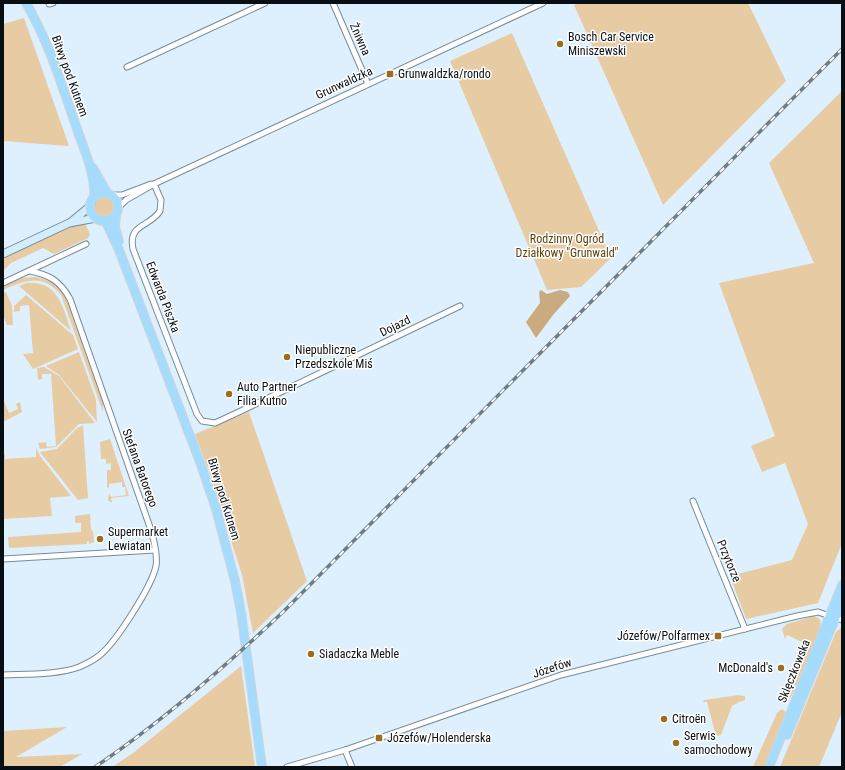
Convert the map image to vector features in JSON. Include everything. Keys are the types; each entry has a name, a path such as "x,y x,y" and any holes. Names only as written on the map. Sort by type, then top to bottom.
{"main road":[{"name":"Bitwy pod Kutnem","path":"26,3 48,47 88,160 94,190 92,200"},
{"name":"Bitwy pod Kutnem","path":"88,160 109,194"},
{"path":"99,194 109,194 117,201 117,211 100,219 92,213 92,200 99,194"},
{"name":"Bitwy pod Kutnem","path":"117,211 114,227 119,242 119,250"},
{"name":"Bitwy pod Kutnem","path":"100,219 119,250 200,462 220,523 235,581 241,612 262,767"},
{"name":"Sklęczkowska","path":"769,767 836,617 842,585"},
{"name":"Sklęczkowska","path":"774,767 842,602"}],"street":[{"path":"127,67 264,3"},
{"name":"Żniwna","path":"333,3 368,84"},
{"name":"Grunwaldzka","path":"117,211 126,200 154,184 542,3"},
{"name":"Grunwaldzka","path":"109,194 122,195 154,184"},
{"name":"Edwarda Piszka","path":"154,184 161,200 160,211 157,216 139,226 134,232 131,239 133,249 197,414 202,421 208,423"},
{"path":"3,254 69,223 88,208 92,200"},
{"path":"69,223 100,219"},
{"path":"3,282 30,271 86,244"},
{"name":"Stefana Batorego","path":"3,676 69,670 89,663 101,655 113,641 152,580 156,565 155,550 141,501 70,299 66,291 46,274 30,271"},
{"name":"Dojazd","path":"208,423 215,423 242,411 460,306"},
{"name":"Przytorze","path":"693,501 745,629"},
{"path":"3,559 155,550"},
{"name":"Józefów","path":"287,767 345,750 561,675 818,612 836,617"},
{"path":"345,750 352,767"}],"green space":[{"path":"578,3 748,3 786,81 663,205 574,5"},
{"path":"24,18 69,146 3,141 3,24"},
{"name":"Rodzinny Ogród Działkowy \"Grunwald\"","path":"512,33 611,258 581,287 547,290 450,61"},
{"path":"842,91 842,543 818,603 746,619 730,576 792,560 808,524 785,463 762,472 751,446 775,436 719,283 814,263 769,163"},
{"path":"104,197 111,200 114,207 111,214 104,217 97,214 94,207 97,200"},
{"path":"84,221 90,234 88,238 54,254 43,248 11,263 3,271 3,256"},
{"path":"37,277 52,282 66,297 103,403 103,412 61,295 47,284 34,280 19,283 3,290 3,286 22,278"},
{"path":"26,283 37,283 45,286 58,297 62,304 71,331 19,286"},
{"path":"6,292 12,306 13,325 7,325 3,315 3,293"},
{"path":"26,295 73,335 78,349 33,369 23,354 33,353 29,305 20,306 20,311 14,312 14,306"},
{"path":"79,352 96,400 97,422 59,375 46,366"},
{"path":"44,367 59,376 95,423 79,424 56,447 40,449 38,443 46,442 47,447 56,446 51,374 42,374 42,379 38,380 37,368"},
{"path":"3,399 9,413 18,409 16,404 20,402 22,412 3,422"},
{"path":"249,412 307,581 253,633 242,575 210,474 195,434"},
{"path":"83,425 88,498 78,500 40,452 57,449 76,429"},
{"path":"110,439 129,496 111,498 112,503 108,500 109,493 111,497 126,495 125,487 122,487 122,482 109,484 109,488 107,487 107,470 111,470 111,463 106,464 106,459 101,459 100,442"},
{"path":"36,448 40,456 71,496 50,498 52,516 3,519 3,454 5,454 5,459 36,457"},
{"path":"90,514 91,530 93,531 94,542 89,544 89,541 87,541 87,544 9,548 8,537 81,532 81,523 75,523 75,516"},
{"path":"814,616 820,620 821,624 819,632 793,693 790,698 782,701 804,643 787,635 785,639 782,629 787,624"},
{"path":"842,627 842,712 819,767 780,767 836,632"},
{"path":"241,666 255,767 112,767 133,753"},
{"path":"738,695 745,696 745,700 732,706 721,735 716,736 707,702 703,702 704,700"},
{"path":"782,709 787,713 764,767 753,767 777,713"},
{"path":"67,727 16,757 82,754 60,767 3,767 3,731"}],"shaded area":[{"path":"541,290 547,294 560,290 568,292 570,296 553,315 536,338 526,322 540,303 539,292"}],"railway":[{"path":"95,767 145,731 193,693 284,611 842,49"}],"place":[{"name":"Bosch Car Service Miniszewski","path":"560,44"},
{"name":"Grunwaldzka/rondo","path":"390,74"},
{"name":"Niepubliczne Przedszkole Miś","path":"287,357"},
{"name":"Auto Partner Filia Kutno","path":"229,394"},
{"name":"Supermarket Lewiatan","path":"100,539"},
{"name":"Józefów/Polfarmex","path":"718,636"},
{"name":"Siadaczka Meble","path":"311,654"},
{"name":"McDonald's","path":"781,668"},
{"name":"Citroën","path":"664,719"},
{"name":"Józefów/Holenderska","path":"379,738"},
{"name":"Serwis samochodowy","path":"676,743"}]}
